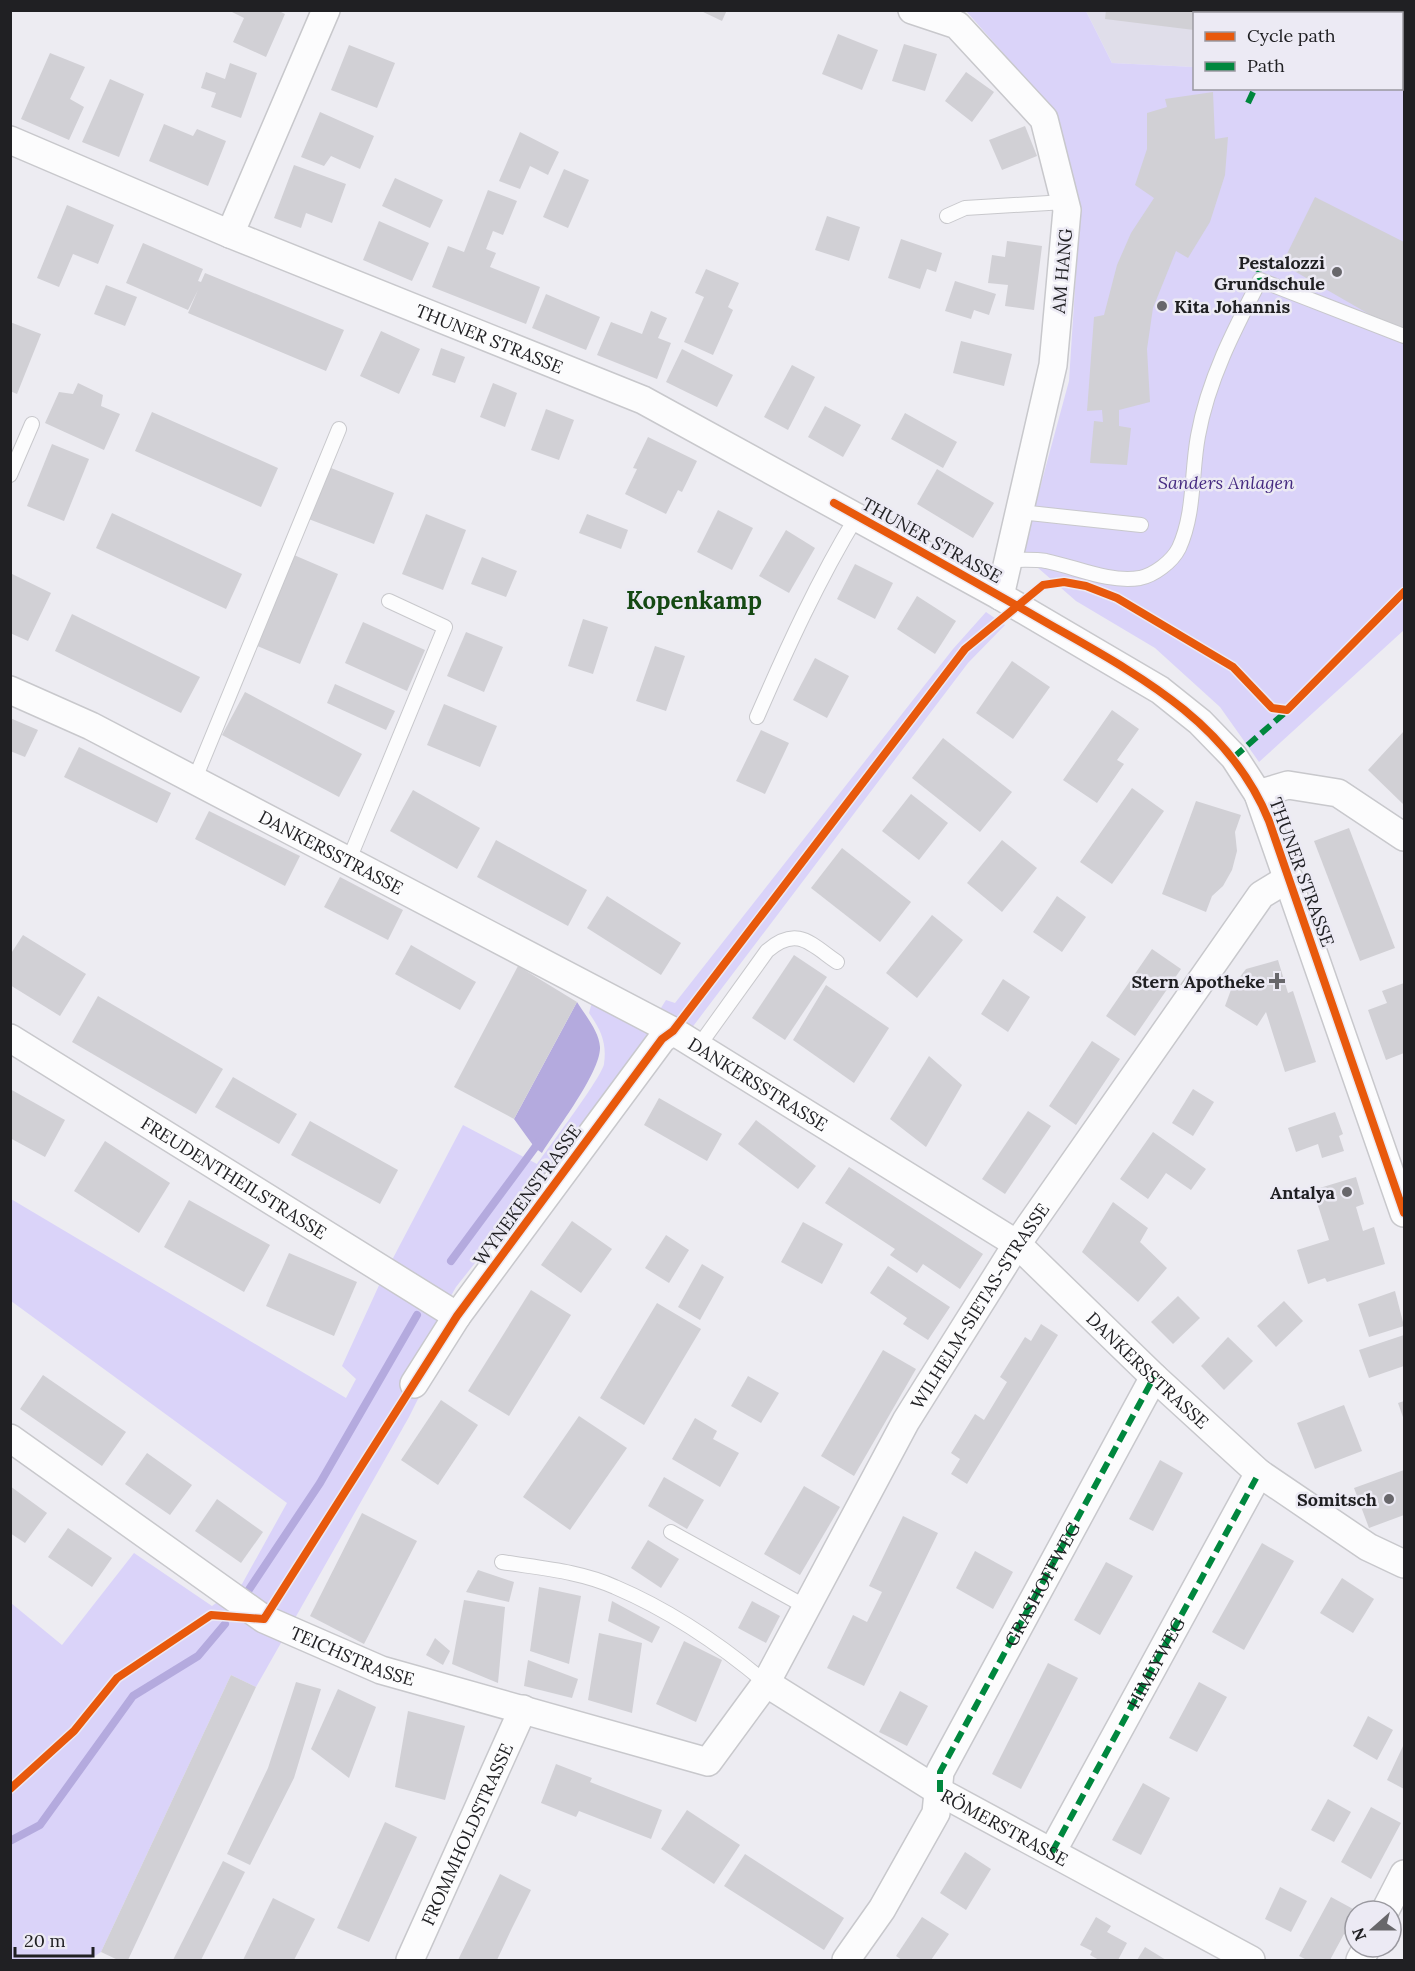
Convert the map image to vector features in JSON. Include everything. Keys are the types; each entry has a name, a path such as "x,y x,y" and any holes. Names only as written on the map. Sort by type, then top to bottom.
{"street":[{"path":"230,234 326,10"},
{"name":"AM HANG","path":"912,10 957,25 1044,119 1067,210 1053,365 1000,596"},
{"name":"THUNER STRASSE","path":"10,140 230,234 643,400 858,516 1160,690 1200,722 1234,757 1258,794 1404,1213"},
{"name":"DANKERSSTRASSE","path":"10,690 90,726 673,1031 1017,1244 1154,1377 1259,1473 1368,1547 1404,1564"},
{"path":"1258,794 1288,785 1338,793 1404,837"},
{"name":"WILHELM-SIETAS-STRASSE","path":"708,1762 766,1683 906,1421 1017,1244 1261,895 1288,878"},
{"name":"WYNEKENSTRASSE","path":"414,1384 457,1316 662,1039 673,1031"},
{"name":"FREUDENTHEILSTRASSE","path":"10,1038 457,1316"},
{"name":"GRASHOFFWEG","path":"846,1960 905,1871 936,1813 940,1792 940,1772 1154,1377"},
{"name":"TEICHSTRASSE","path":"10,1438 264,1619 381,1670 708,1762"},
{"name":"HIMLYWEG","path":"1052,1852 1259,1473"},
{"name":"RÖMERSTRASSE","path":"766,1683 940,1792 1251,1960"},
{"name":"FROMMHOLDSTRASSE","path":"410,1960 523,1709"},
{"path":"1391,1899 1404,1874"}],"lane":[{"path":"947,216 965,208 1065,202"},
{"path":"1009,560 1043,561 1114,577 1138,578 1159,569 1177,552 1188,523 1198,438 1209,391 1232,333 1260,280 1404,336"},
{"path":"10,475 32,424"},
{"path":"194,781 339,429"},
{"path":"1020,512 1141,525"},
{"path":"757,717 828,564 858,516"},
{"path":"348,862 446,627 389,601"},
{"path":"698,1047 767,951 780,941 802,938 837,962"},
{"path":"671,1532 808,1608"},
{"path":"502,1562 572,1574 613,1586 669,1615 718,1646 766,1683"}],"shaded area":[{"path":"1086,11 1318,11 1193,12 1193,67 1112,63"},
{"path":"577,1002 597,1035 600,1047 598,1058 577,1101 542,1153 535,1148 514,1119"}],"green space":[{"name":"Sanders Anlagen","path":"1318,10 1404,11 1404,630 1259,762 1220,707 1155,648 1076,601 1022,554 1069,381 1080,210 1057,114 966,11 1086,11 1112,63 1193,67 1193,90 1403,90 1403,12 1312,12"},
{"path":"986,612 1005,625 968,663 691,1029 640,1054 456,1287 406,1376 422,1391 409,1417 256,1687 231,1675 101,1952 89,1960 11,1960 11,1603 62,1645 134,1553 212,1606 242,1584 287,1503 11,1301 11,1199 346,1398 356,1379 342,1366 381,1281 463,1125 537,1164 585,1097 604,1064 605,1050 602,1037 589,1013 592,1002 647,1030 666,1000 675,1003 953,649"}],"building":[{"path":"228,10 277,10 285,14 266,57 233,42 244,18"},
{"path":"699,10 727,10 722,21"},
{"path":"1106,10 1255,10 1254,12 1193,12 1193,30 1105,19"},
{"path":"838,34 878,50 862,90 822,74"},
{"path":"904,44 937,54 925,91 892,81"},
{"path":"349,45 395,63 377,108 331,90"},
{"path":"50,53 85,67 70,99 84,107 69,140 21,119"},
{"path":"230,63 257,73 241,118 211,107 216,93 201,88 206,72 225,79"},
{"path":"966,72 994,92 972,122 945,101"},
{"path":"110,79 144,94 119,157 82,142"},
{"name":"Kita Johannis","path":"1213,92 1215,139 1228,137 1225,175 1210,222 1188,258 1176,251 1153,308 1147,349 1150,402 1119,410 1119,426 1131,428 1127,465 1090,463 1094,421 1103,422 1102,410 1087,411 1094,317 1104,315 1117,265 1131,233 1154,198 1135,185 1147,149 1147,113 1167,107 1165,99"},
{"path":"320,112 374,136 360,169 331,156 324,166 301,157"},
{"path":"164,124 193,136 197,129 226,141 208,186 149,161"},
{"path":"1025,126 1037,156 1002,170 989,140"},
{"path":"520,132 559,152 548,175 530,166 520,189 499,181"},
{"path":"294,165 346,184 332,223 306,213 301,228 274,218"},
{"path":"564,169 589,180 568,228 543,217"},
{"path":"395,178 443,200 430,228 382,206"},
{"path":"488,190 517,201 503,235 493,231 486,249 496,253 490,267 540,287 526,324 432,287 448,246 464,252"},
{"path":"1315,197 1404,242 1404,329 1381,321 1282,264"},
{"path":"67,205 114,225 98,264 73,254 59,287 37,278"},
{"path":"827,216 860,227 849,261 815,250"},
{"path":"379,221 429,243 412,281 363,260"},
{"path":"901,239 942,253 936,272 927,269 920,289 888,278"},
{"path":"1007,241 1042,246 1034,310 1005,306 1008,285 988,283 992,255 1005,257"},
{"path":"143,243 203,269 198,281 201,282 205,273 344,330 326,371 188,313 198,290 188,310 126,283"},
{"path":"706,269 739,283 728,307 733,310 713,355 684,342 704,297 695,293"},
{"path":"955,281 996,294 989,315 974,310 971,319 945,311"},
{"path":"106,285 137,297 125,326 94,314"},
{"path":"546,294 600,317 586,350 532,328"},
{"path":"651,311 667,318 658,338 671,343 657,379 597,355 611,322 642,334"},
{"path":"10,322 41,334 17,394 10,391"},
{"path":"381,331 420,349 399,394 360,376"},
{"path":"961,341 1012,354 1004,386 953,373"},
{"path":"441,348 465,357 455,383 432,375"},
{"path":"682,349 733,375 717,407 666,382"},
{"path":"792,365 815,377 788,430 764,417"},
{"path":"78,383 103,395 101,406 120,414 104,450 45,423 59,392 73,394"},
{"path":"493,383 517,393 505,427 480,417"},
{"path":"825,406 861,425 843,457 808,437"},
{"path":"546,409 574,420 559,460 531,450"},
{"path":"152,412 278,468 261,507 135,451"},
{"path":"905,413 957,442 943,468 891,439"},
{"path":"648,437 697,461 682,492 678,490 666,514 625,494 637,469 633,468"},
{"path":"52,444 89,459 64,521 27,506"},
{"path":"326,466 394,493 374,544 306,518"},
{"path":"937,469 994,503 973,538 917,504"},
{"path":"718,510 753,528 732,570 697,552"},
{"path":"112,513 242,574 226,609 96,548"},
{"path":"426,514 466,530 443,590 402,574"},
{"path":"587,514 628,530 621,549 579,533"},
{"path":"786,530 815,548 789,593 759,576"},
{"path":"294,555 338,574 300,664 255,645"},
{"path":"482,557 517,571 506,597 471,584"},
{"path":"855,564 893,583 875,619 837,599"},
{"path":"10,573 51,593 28,641 10,633"},
{"path":"917,596 956,621 935,654 897,629"},
{"path":"72,614 200,677 181,713 55,651"},
{"path":"583,619 608,627 593,674 568,666"},
{"path":"363,622 425,650 407,691 345,663"},
{"path":"466,632 503,647 484,692 447,676"},
{"path":"655,646 685,656 666,711 636,701"},
{"path":"815,658 849,676 827,718 793,700"},
{"path":"1012,661 1050,687 1013,739 976,713"},
{"path":"335,684 395,711 386,730 327,703"},
{"path":"245,692 362,754 339,797 222,735"},
{"path":"444,704 497,726 480,767 427,745"},
{"path":"1112,710 1139,729 1117,760 1124,764 1097,803 1063,780"},
{"path":"10,718 38,730 25,757 10,751"},
{"path":"761,730 789,743 765,794 736,781"},
{"path":"1404,731 1404,805 1368,770"},
{"path":"943,738 1012,792 980,832 912,778"},
{"path":"79,747 171,793 157,823 64,777"},
{"path":"1132,788 1164,811 1112,884 1080,862"},
{"path":"413,790 480,828 457,869 390,831"},
{"path":"911,794 948,823 919,860 882,831"},
{"path":"1196,801 1241,815 1235,832 1237,851 1232,870 1223,886 1212,896 1206,912 1162,894"},
{"path":"209,811 300,856 285,886 195,839"},
{"path":"1349,828 1395,948 1360,961 1314,841"},
{"path":"496,840 587,890 568,926 477,877"},
{"path":"1002,840 1037,868 1002,912 967,883"},
{"path":"842,848 911,902 880,942 811,888"},
{"path":"340,877 403,910 388,940 324,907"},
{"path":"607,896 681,943 661,975 587,928"},
{"path":"1057,896 1086,917 1062,952 1033,932"},
{"path":"932,915 963,940 917,998 886,973"},
{"path":"23,935 86,974 60,1016 10,985 10,955"},
{"path":"411,945 476,982 460,1010 395,974"},
{"path":"1152,949 1181,969 1135,1036 1106,1016"},
{"path":"794,955 827,977 785,1040 752,1018"},
{"path":"1278,960 1288,993 1293,991 1316,1062 1285,1072 1266,1012 1257,1026 1225,1006 1232,987 1246,969"},
{"path":"518,966 577,1002 514,1119 454,1087"},
{"path":"1003,979 1030,997 1008,1032 981,1014"},
{"path":"1404,983 1404,1053 1386,1060 1368,1010 1387,1003 1382,991"},
{"path":"826,985 889,1028 854,1083 793,1040"},
{"path":"98,996 223,1069 196,1114 72,1042"},
{"path":"1092,1041 1120,1059 1076,1125 1049,1106"},
{"path":"929,1056 962,1085 926,1147 890,1119"},
{"path":"233,1077 297,1114 279,1144 215,1107"},
{"path":"10,1089 65,1120 45,1157 10,1138"},
{"path":"1193,1089 1214,1102 1193,1136 1172,1123"},
{"path":"659,1098 722,1134 707,1161 644,1125"},
{"path":"1028,1111 1051,1126 1005,1194 982,1179"},
{"path":"1335,1112 1343,1134 1339,1136 1344,1151 1322,1158 1318,1144 1296,1152 1288,1128"},
{"path":"756,1120 816,1166 798,1189 738,1144"},
{"path":"310,1121 398,1170 380,1204 291,1155"},
{"path":"1153,1132 1206,1169 1191,1190 1166,1173 1148,1199 1120,1179"},
{"path":"105,1141 170,1183 139,1233 74,1191"},
{"path":"849,1167 983,1254 960,1289 923,1264 917,1273 890,1255 895,1249 825,1203"},
{"path":"1356,1177 1364,1204 1356,1207 1363,1231 1374,1227 1385,1264 1327,1282 1325,1278 1308,1284 1297,1250 1329,1240 1313,1190"},
{"path":"189,1200 270,1245 244,1292 164,1247"},
{"path":"1113,1202 1148,1228 1140,1242 1167,1268 1138,1302 1082,1252"},
{"path":"572,1221 612,1249 581,1293 541,1265"},
{"path":"803,1222 843,1244 822,1284 781,1262"},
{"path":"666,1235 689,1250 669,1283 645,1268"},
{"path":"289,1253 357,1282 334,1336 266,1306"},
{"path":"702,1264 724,1277 700,1320 678,1307"},
{"path":"888,1266 950,1307 928,1340 903,1324 907,1318 870,1293"},
{"path":"531,1290 571,1315 509,1416 468,1391"},
{"path":"1395,1291 1404,1326 1369,1337 1358,1304"},
{"path":"1178,1296 1200,1318 1173,1344 1151,1322"},
{"path":"1284,1301 1303,1321 1276,1347 1257,1326"},
{"path":"657,1303 701,1329 644,1425 600,1398"},
{"path":"1041,1324 1058,1335 967,1484 951,1474 960,1459 951,1453 975,1414 984,1420 1007,1382 1000,1377 1025,1337 1031,1341"},
{"path":"1404,1335 1404,1366 1369,1378 1359,1350"},
{"path":"1228,1337 1253,1361 1224,1390 1201,1366"},
{"path":"883,1350 916,1369 854,1476 821,1456"},
{"path":"43,1375 126,1432 102,1466 20,1409"},
{"path":"748,1376 779,1393 761,1423 731,1406"},
{"path":"441,1400 478,1425 438,1485 401,1460"},
{"path":"1404,1401 1404,1420 1398,1403"},
{"path":"1344,1405 1362,1451 1315,1469 1297,1423"},
{"path":"579,1416 627,1448 570,1530 523,1497"},
{"path":"695,1418 717,1431 713,1439 739,1453 720,1487 672,1459"},
{"path":"147,1453 192,1485 170,1515 125,1484"},
{"path":"1160,1460 1183,1473 1153,1531 1129,1519"},
{"path":"1404,1470 1404,1515 1369,1528 1354,1488"},
{"path":"664,1477 704,1500 687,1529 648,1506"},
{"path":"10,1486 47,1513 25,1543 10,1533"},
{"path":"804,1486 840,1507 800,1575 764,1554"},
{"path":"217,1499 263,1532 241,1563 195,1531"},
{"path":"362,1513 417,1541 364,1644 310,1616"},
{"path":"903,1516 938,1533 864,1686 827,1668 853,1615 867,1622 882,1592 869,1586"},
{"path":"68,1528 112,1558 92,1587 48,1557"},
{"path":"648,1540 679,1559 661,1588 631,1568"},
{"path":"1262,1543 1294,1561 1244,1650 1212,1632"},
{"path":"975,1551 1013,1572 993,1609 956,1588"},
{"path":"1106,1562 1133,1576 1100,1635 1074,1620"},
{"path":"478,1570 514,1582 509,1602 466,1592"},
{"path":"1342,1578 1374,1599 1353,1633 1320,1613"},
{"path":"539,1587 581,1596 569,1664 530,1651"},
{"path":"464,1600 505,1607 498,1683 452,1664"},
{"path":"612,1601 660,1627 652,1643 608,1621"},
{"path":"752,1601 780,1616 766,1643 738,1628"},
{"path":"599,1633 642,1643 632,1713 588,1700"},
{"path":"435,1638 450,1651 443,1665 426,1655"},
{"path":"684,1641 722,1660 696,1722 656,1704"},
{"path":"528,1660 578,1679 572,1698 524,1686"},
{"path":"1048,1663 1078,1678 1021,1789 992,1774"},
{"path":"231,1675 256,1687 128,1960 118,1960 101,1952"},
{"path":"296,1682 321,1689 294,1778 250,1865 227,1854 268,1768"},
{"path":"1199,1682 1227,1697 1197,1752 1169,1738"},
{"path":"338,1689 376,1707 349,1778 311,1749"},
{"path":"900,1691 928,1706 907,1746 879,1732"},
{"path":"408,1711 465,1726 445,1800 395,1787"},
{"path":"1368,1716 1393,1730 1377,1760 1353,1746"},
{"path":"1404,1744 1404,1789 1387,1780"},
{"path":"556,1764 592,1778 590,1782 662,1810 651,1839 579,1811 576,1817 541,1803"},
{"path":"1143,1783 1170,1798 1141,1855 1112,1840"},
{"path":"1328,1799 1351,1812 1334,1842 1311,1830"},
{"path":"1371,1807 1401,1823 1371,1879 1341,1862"},
{"path":"687,1810 740,1845 714,1884 661,1849"},
{"path":"385,1822 417,1837 369,1942 337,1928"},
{"path":"965,1852 991,1869 966,1910 940,1893"},
{"path":"745,1854 844,1918 824,1950 724,1886"},
{"path":"223,1861 245,1872 201,1960 173,1960"},
{"path":"500,1874 531,1890 497,1960 458,1960"},
{"path":"1280,1887 1307,1901 1291,1932 1265,1919"},
{"path":"1331,1897 1343,1904 1343,1936 1330,1960 1307,1960 1299,1956"},
{"path":"273,1898 315,1919 294,1960 243,1960"},
{"path":"922,1917 949,1934 931,1960 902,1960 896,1956"},
{"path":"1096,1917 1111,1926 1107,1932 1127,1943 1118,1960 1099,1960 1090,1955 1092,1951 1080,1945"},
{"path":"1145,1947 1166,1960 1137,1960"}],"waterway":[{"path":"451,1261 539,1142"},
{"path":"244,1597 320,1483 417,1315"},
{"path":"10,1841 40,1825 133,1696 198,1656 225,1624"}],"marked path":[{"path":"1248,103 1254,90"},
{"path":"1257,260 1260,280"},
{"path":"1234,757 1288,710"},
{"path":"940,1792 940,1772 1154,1377"},
{"path":"1052,1852 1259,1473"}],"cycle path":[{"path":"834,503 1134,674 1199,722 1226,751 1250,784 1269,821 1404,1213"},
{"path":"10,1789 74,1731 117,1678 211,1615 264,1619 457,1316 662,1039 673,1031 965,649 1043,585 1064,582 1086,586 1117,598 1233,667 1272,708 1287,710 1404,592"}],"place":[{"name":"Pestalozzi Grundschule","path":"1337,272"},
{"name":"Kita Johannis","path":"1162,306"},
{"name":"Stern Apotheke","path":"1277,981"},
{"name":"Antalya","path":"1347,1192"},
{"name":"Somitsch","path":"1389,1499"}],"district":[{"name":"Kopenkamp","path":"694,600"}]}
